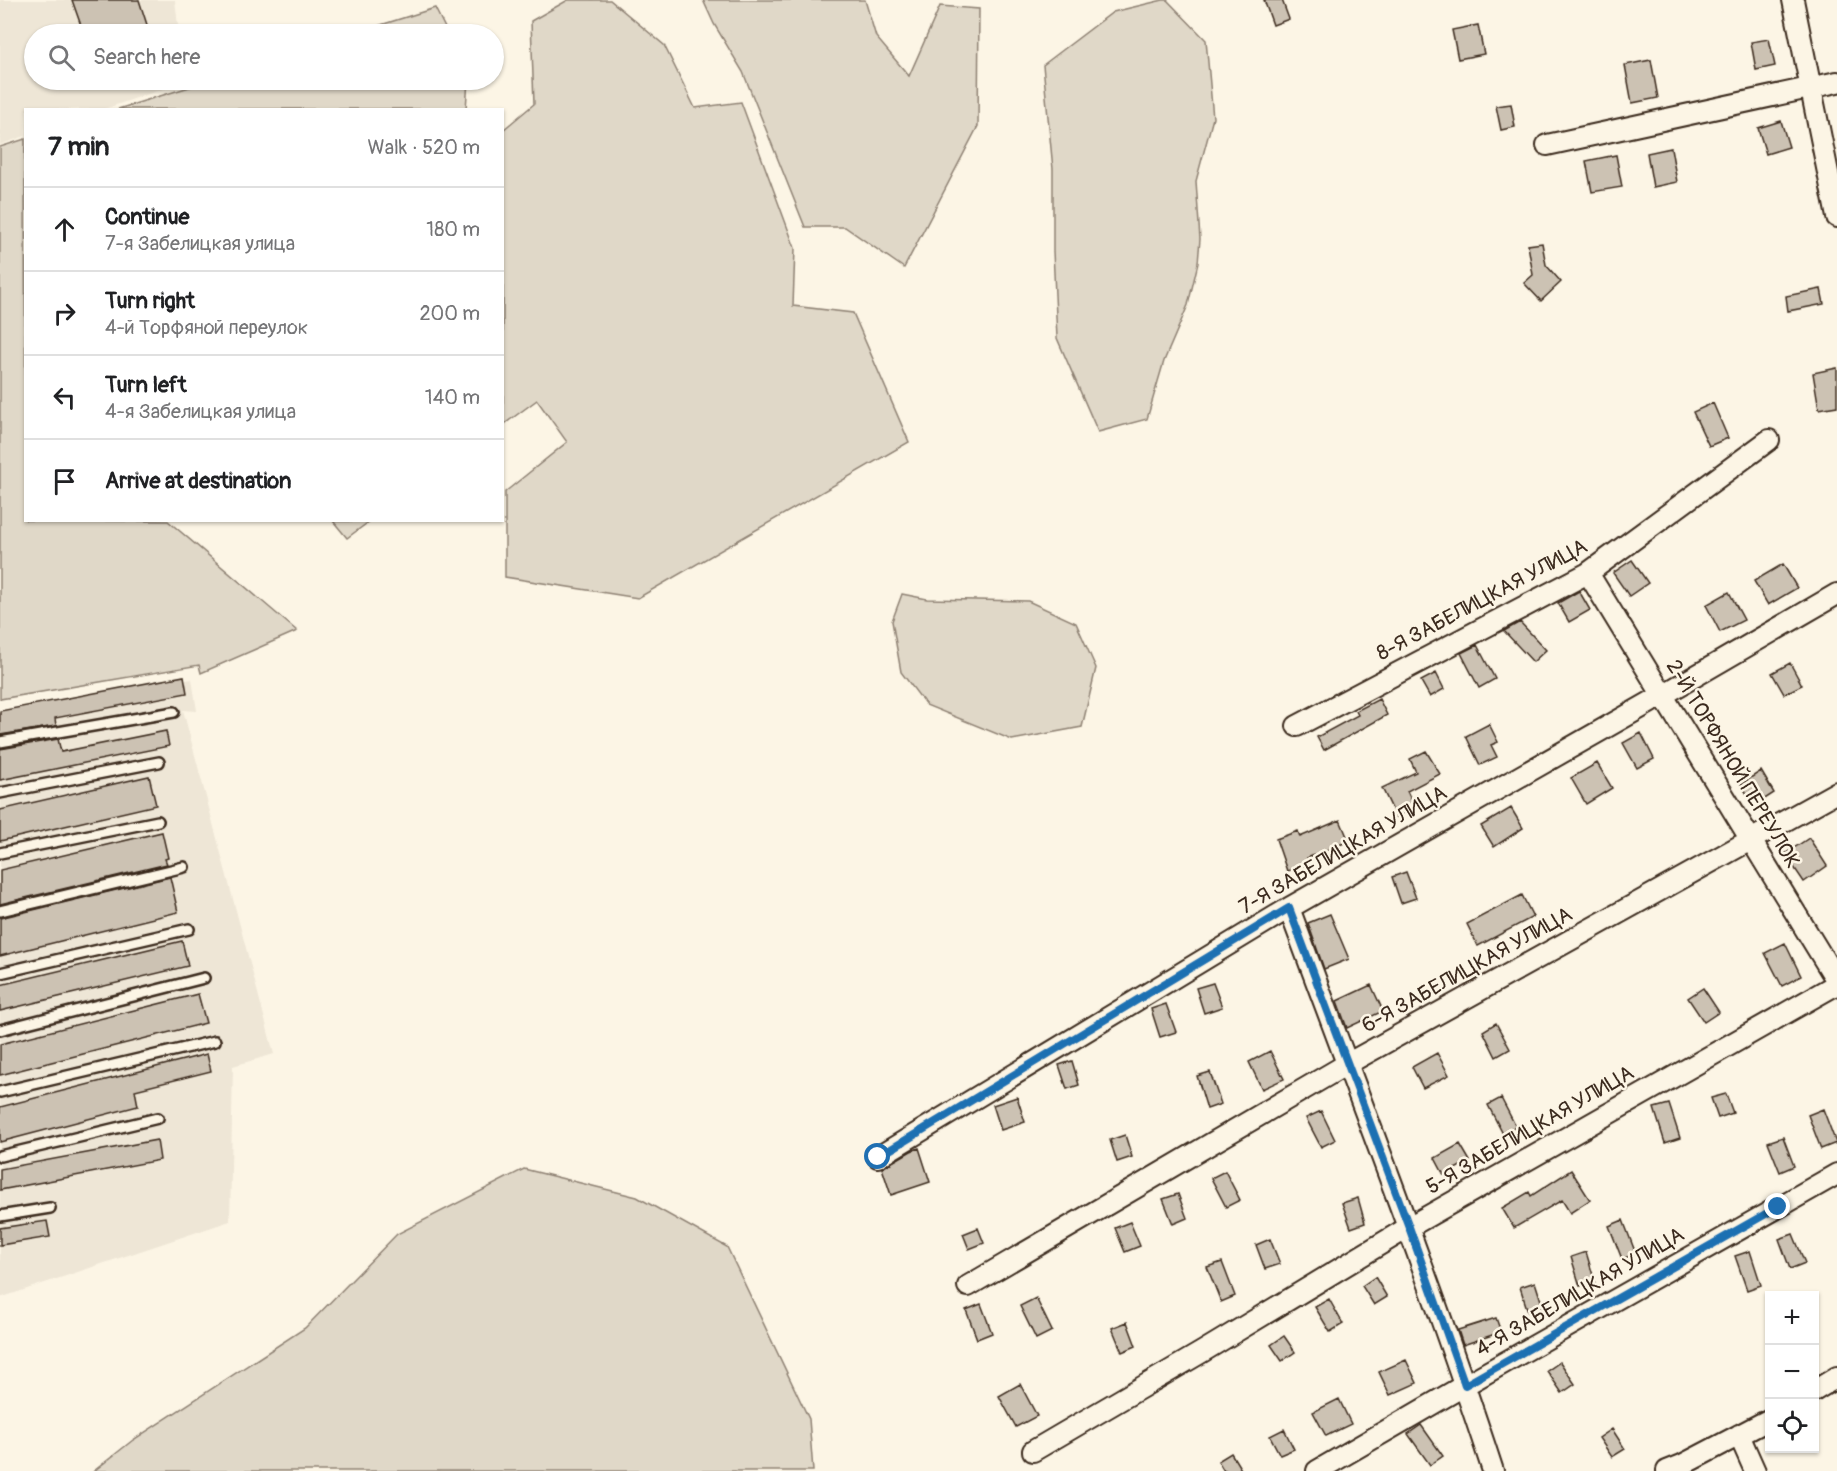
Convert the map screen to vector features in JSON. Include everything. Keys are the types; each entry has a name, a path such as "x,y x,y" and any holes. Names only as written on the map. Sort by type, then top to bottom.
{"street":[{"path":"1793,0 1837,217"},
{"path":"1547,145 1837,82"},
{"name":"8-Я ЗАБЕЛИЦКАЯ УЛИЦА","path":"1297,726 1588,573 1769,440"},
{"name":"2-Й ТОРФЯНОЙ ПЕРЕУЛОК","path":"1588,573 1837,983"},
{"name":"7-Я ЗАБЕЛИЦКАЯ УЛИЦА","path":"878,1157 1289,908 1837,594"},
{"name":"6-Я ЗАБЕЛИЦКАЯ УЛИЦА","path":"968,1286 1347,1064 1837,792"},
{"path":"1289,908 1409,1227 1493,1471"},
{"name":"5-Я ЗАБЕЛИЦКАЯ УЛИЦА","path":"1033,1451 1409,1227 1837,983"},
{"name":"4-Я ЗАБЕЛИЦКАЯ УЛИЦА","path":"1317,1471 1837,1174"},
{"path":"1819,1388 1837,1377"},
{"path":"1667,1471 1765,1422"},
{"path":"1739,1435 1755,1471"}],"lane":[{"path":"0,742 174,711"},
{"path":"0,793 159,762"},
{"path":"0,853 158,821"},
{"path":"0,911 183,867"},
{"path":"0,973 189,929"},
{"path":"0,1030 204,978"},
{"path":"0,1092 215,1041"},
{"path":"0,1156 158,1118"},
{"path":"0,1216 50,1209"}],"shaded area":[{"path":"0,0 175,0 178,24 24,24 24,90 160,90 107,108 24,108 24,136 0,145"},
{"path":"568,0 610,0 664,45 695,108 741,102 795,248 793,306 853,313 909,442 638,598 505,577 505,492 567,442 537,400 504,424 504,129 534,104 531,21"},
{"path":"703,0 865,0 876,37 909,76 940,6 979,9 978,126 904,268 845,227 805,227 743,72 714,24"},
{"path":"1167,0 1206,40 1213,118 1196,181 1200,239 1198,263 1188,305 1164,361 1147,419 1098,432 1057,338 1053,251 1053,169 1043,65 1113,12"},
{"path":"435,8 443,24 384,24"},
{"path":"180,90 467,90 466,108 121,108"},
{"path":"24,139 24,522 169,522 297,631 201,673 199,665 0,699 0,147"},
{"path":"334,522 369,522 347,538"},
{"path":"902,594 927,599 1028,601 1076,623 1096,668 1082,727 1012,740 926,705 901,672 892,621"},
{"path":"192,679 197,711 183,710 274,1054 233,1066 230,1221 0,1298 0,712"},
{"path":"524,1169 637,1197 727,1247 809,1419 813,1471 94,1471 133,1440 305,1328 397,1234"}],"building":[{"path":"72,0 139,0 147,24 80,24"},
{"path":"1264,0 1282,0 1289,19 1273,25"},
{"path":"1478,25 1484,54 1458,59 1452,30"},
{"path":"1769,39 1775,66 1756,70 1751,42"},
{"path":"1651,60 1658,98 1632,103 1625,65"},
{"path":"1511,104 1515,127 1501,130 1496,106"},
{"path":"1781,121 1789,147 1766,154 1758,128"},
{"path":"1671,148 1677,182 1653,187 1647,153"},
{"path":"1616,155 1622,187 1592,192 1586,161"},
{"path":"1542,243 1546,265 1561,282 1541,301 1524,283 1533,275 1528,245"},
{"path":"1821,289 1824,304 1788,311 1786,296"},
{"path":"1837,368 1837,406 1819,409 1813,373"},
{"path":"1713,403 1728,438 1709,446 1693,412"},
{"path":"1632,560 1648,583 1629,596 1613,573"},
{"path":"1783,564 1797,588 1768,605 1754,581"},
{"path":"1579,591 1590,610 1569,622 1558,603"},
{"path":"1729,592 1744,620 1720,632 1706,605"},
{"path":"1520,622 1546,650 1533,662 1504,631"},
{"path":"1477,645 1495,679 1479,688 1461,653"},
{"path":"1790,663 1802,685 1784,694 1772,673"},
{"path":"1436,673 1444,689 1430,697 1421,681"},
{"path":"184,676 187,693 55,718 56,726 0,735 0,711"},
{"path":"1379,699 1387,715 1324,750 1317,737 1358,715 1356,711"},
{"path":"1489,724 1498,742 1491,745 1497,757 1480,765 1466,736"},
{"path":"166,731 169,746 0,780 0,749 58,739 61,752"},
{"path":"1641,733 1654,759 1637,768 1623,743"},
{"path":"1426,751 1440,774 1407,791 1415,808 1396,817 1382,788 1416,772 1410,759"},
{"path":"1597,763 1612,788 1586,804 1571,778"},
{"path":"1761,771 1774,793 1754,806 1741,784"},
{"path":"149,776 156,805 0,841 0,810"},
{"path":"1511,808 1523,828 1494,847 1481,826"},
{"path":"1340,820 1349,841 1307,858 1309,864 1287,871 1276,839 1298,831 1300,837"},
{"path":"162,832 168,858 165,859 167,864 0,904 0,870"},
{"path":"1809,838 1827,866 1804,882 1785,854"},
{"path":"1406,872 1416,898 1401,903 1392,877"},
{"path":"170,877 178,912 0,956 0,918"},
{"path":"1522,895 1533,917 1478,946 1467,924"},
{"path":"1330,914 1349,959 1324,969 1308,923"},
{"path":"182,941 188,966 0,1011 0,985"},
{"path":"1785,943 1801,976 1782,986 1765,953"},
{"path":"1213,983 1222,1007 1204,1013 1196,988"},
{"path":"1371,985 1383,1011 1347,1028 1337,1001"},
{"path":"1703,988 1719,1012 1704,1022 1688,998"},
{"path":"198,994 206,1023 0,1075 0,1044"},
{"path":"1166,1004 1176,1032 1160,1037 1151,1009"},
{"path":"1496,1023 1510,1049 1496,1057 1483,1031"},
{"path":"1270,1051 1284,1079 1262,1089 1249,1062"},
{"path":"1437,1053 1449,1075 1423,1088 1412,1067"},
{"path":"207,1054 211,1071 135,1090 138,1106 0,1142 0,1107"},
{"path":"1072,1061 1079,1085 1067,1089 1059,1065"},
{"path":"1210,1072 1221,1104 1207,1109 1197,1076"},
{"path":"1726,1094 1733,1113 1718,1118 1711,1098"},
{"path":"1017,1097 1025,1122 1001,1130 993,1105"},
{"path":"1501,1098 1516,1127 1503,1134 1488,1105"},
{"path":"1669,1104 1680,1138 1665,1143 1654,1108"},
{"path":"1823,1109 1836,1143 1821,1149 1808,1115"},
{"path":"1321,1111 1335,1140 1321,1147 1306,1118"},
{"path":"1125,1135 1132,1157 1117,1162 1110,1140"},
{"path":"1783,1137 1794,1166 1780,1172 1768,1142"},
{"path":"157,1140 160,1160 0,1190 0,1169"},
{"path":"1460,1144 1470,1161 1444,1175 1435,1158"},
{"path":"919,1148 930,1182 891,1195 882,1168"},
{"path":"1571,1170 1590,1200 1570,1213 1562,1200 1514,1228 1502,1208 1529,1192 1531,1196"},
{"path":"1225,1171 1240,1200 1226,1207 1211,1178"},
{"path":"1178,1194 1187,1218 1173,1224 1163,1199"},
{"path":"1358,1198 1365,1223 1351,1228 1342,1203"},
{"path":"1623,1220 1636,1254 1622,1259 1609,1226"},
{"path":"47,1221 50,1237 0,1245 0,1228"},
{"path":"1130,1222 1140,1246 1125,1252 1115,1228"},
{"path":"978,1228 984,1243 969,1249 963,1234"},
{"path":"1793,1234 1805,1263 1790,1269 1779,1239"},
{"path":"1270,1239 1280,1264 1265,1269 1256,1245"},
{"path":"1750,1251 1761,1285 1747,1290 1735,1256"},
{"path":"1586,1252 1595,1282 1580,1286 1571,1257"},
{"path":"1222,1262 1235,1296 1221,1302 1207,1267"},
{"path":"1375,1277 1387,1297 1374,1305 1362,1286"},
{"path":"1535,1282 1543,1307 1528,1312 1520,1287"},
{"path":"1036,1298 1052,1331 1036,1339 1020,1306"},
{"path":"1329,1299 1343,1324 1330,1332 1315,1307"},
{"path":"981,1304 992,1333 977,1339 966,1310"},
{"path":"1496,1318 1501,1332 1463,1345 1458,1330"},
{"path":"1127,1322 1136,1346 1122,1352 1112,1328"},
{"path":"1284,1336 1295,1352 1282,1361 1271,1345"},
{"path":"1406,1360 1417,1383 1390,1395 1379,1372"},
{"path":"1560,1362 1575,1384 1562,1393 1547,1371"},
{"path":"1020,1384 1037,1416 1016,1427 999,1396"},
{"path":"1339,1399 1351,1424 1326,1436 1313,1412"},
{"path":"1421,1425 1443,1456 1430,1465 1408,1434"},
{"path":"1284,1429 1294,1449 1280,1455 1270,1436"},
{"path":"1612,1429 1625,1449 1612,1457 1599,1438"},
{"path":"1231,1453 1242,1471 1224,1471 1218,1461"}],"route":[{"path":"878,1157 1289,908 1409,1227 1465,1385 1778,1207"}]}
